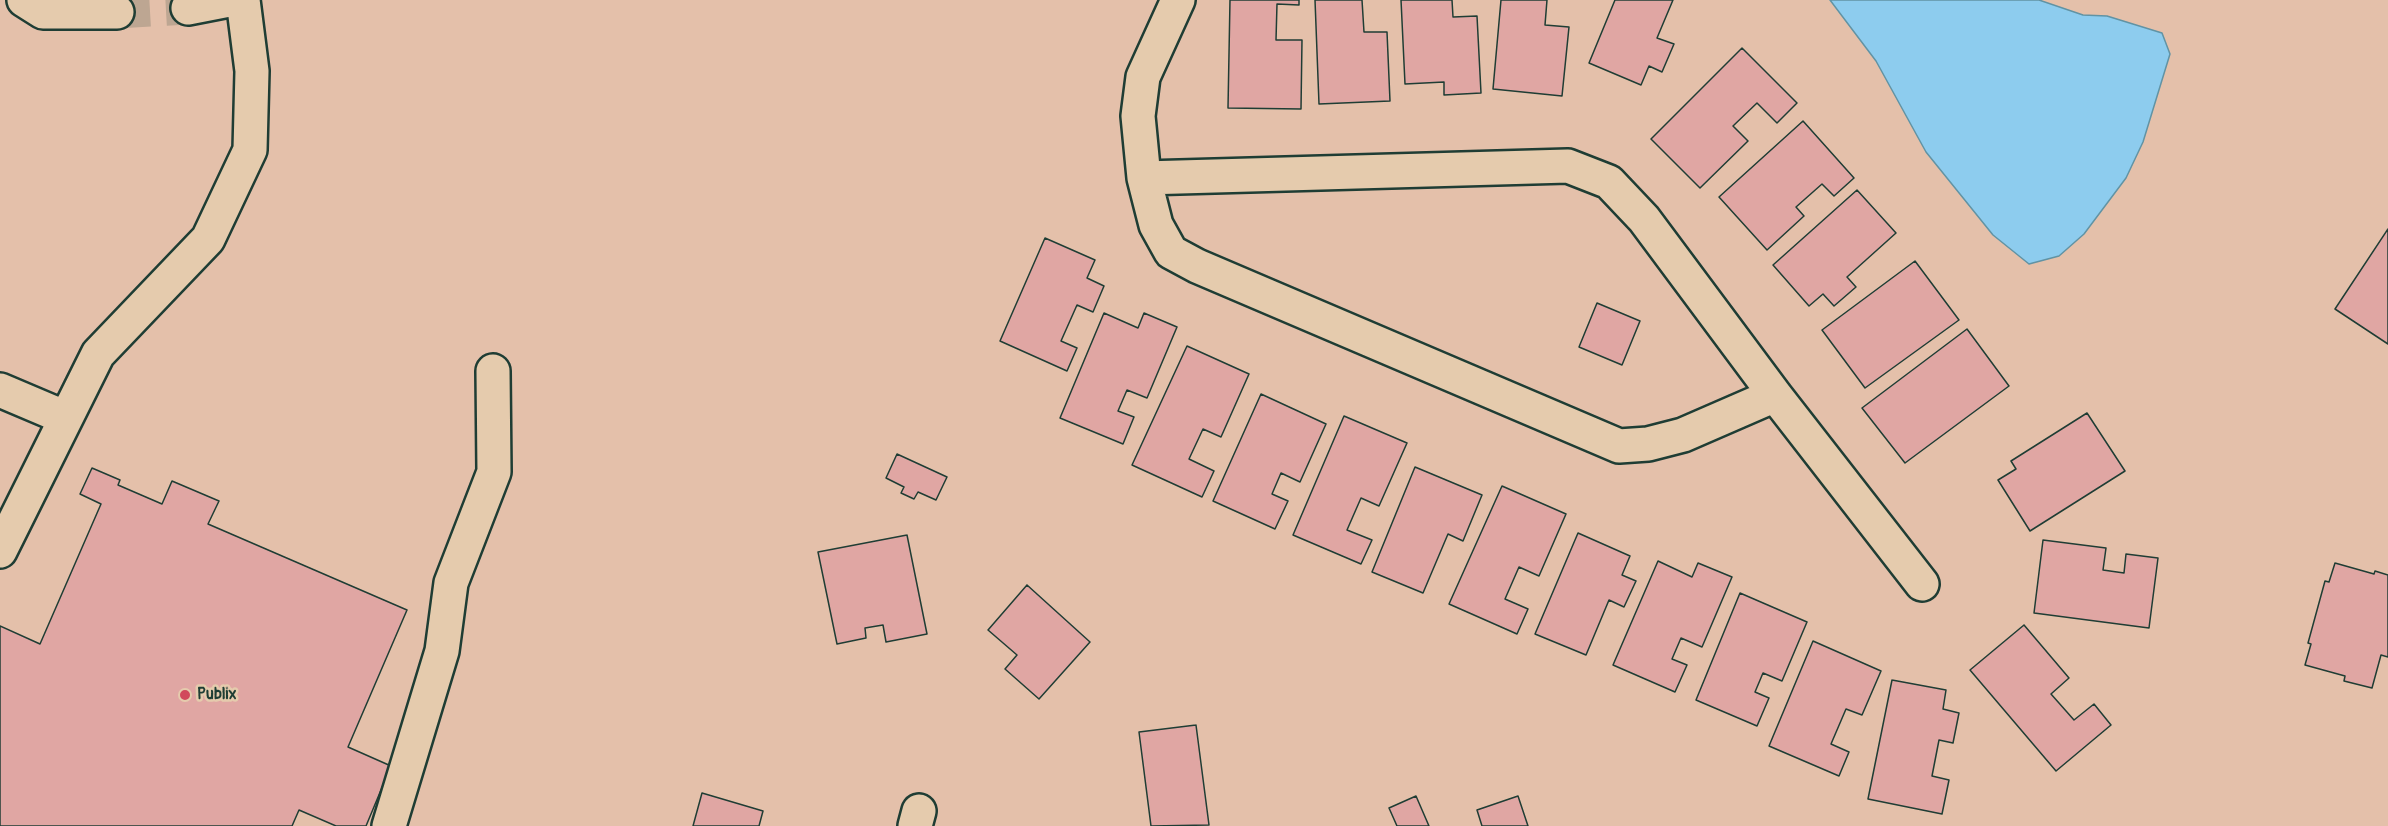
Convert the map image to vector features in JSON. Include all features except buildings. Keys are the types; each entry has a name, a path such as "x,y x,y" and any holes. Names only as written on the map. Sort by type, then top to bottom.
{"street":[{"path":"24,0 43,12 117,12"},
{"path":"188,8 229,0"},
{"path":"0,551 98,354 208,239 250,150 252,70 243,0"},
{"path":"1178,0 1143,77 1138,116 1144,178 1156,225 1172,252 1197,266 1619,446 1648,444 1683,435 1775,395"},
{"path":"1144,178 1568,166 1609,182 1644,219 1775,395 1922,584"},
{"path":"389,826 442,651 451,583 494,472 493,370"},
{"path":"0,390 66,418"}],"water":[{"path":"1830,0 2039,0 2083,15 2107,16 2162,33 2170,54 2143,142 2126,178 2084,234 2059,256 2029,264 1993,235 1926,152 1876,61"}],"tunnel":[{"path":"117,12 188,8"}],"place":[{"name":"Publix","path":"185,695"}]}
